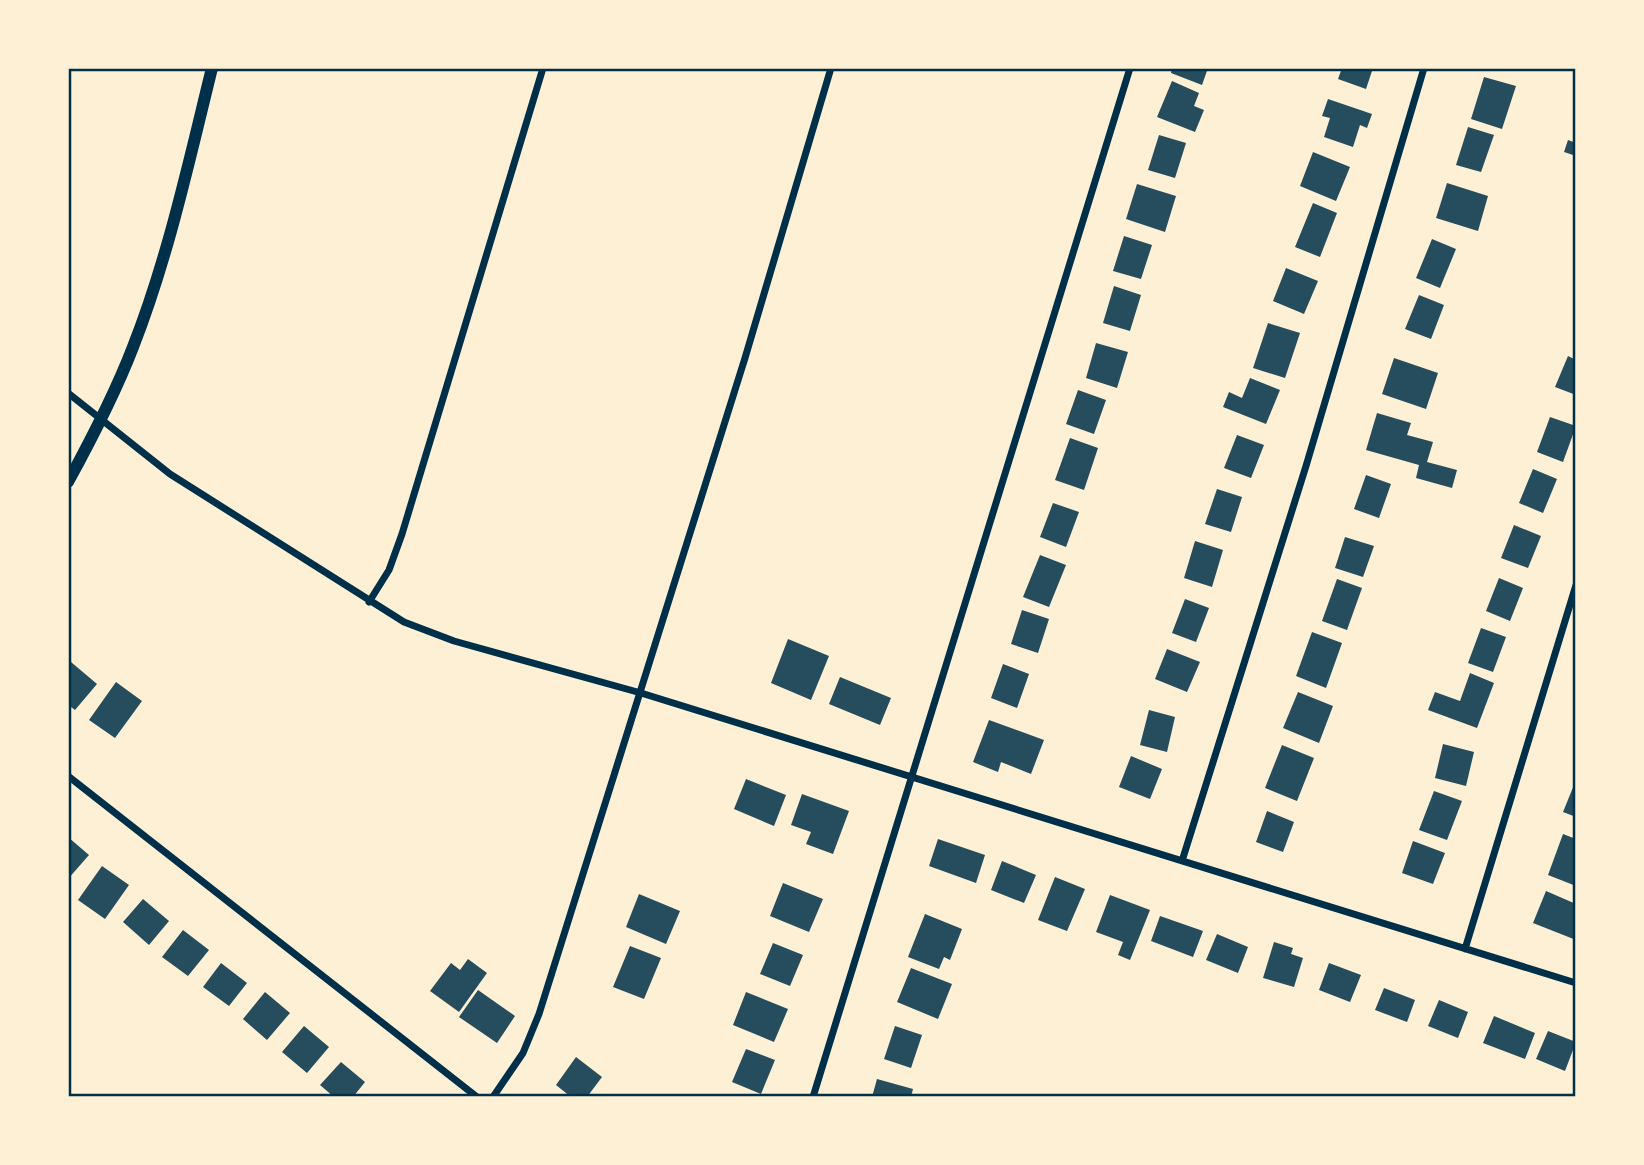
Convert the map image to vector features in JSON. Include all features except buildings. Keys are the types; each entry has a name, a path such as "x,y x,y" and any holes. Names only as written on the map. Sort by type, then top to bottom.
{"main road":[{"path":"68,482 102,420 134,345 182,188 212,68"}],"street":[{"path":"369,602 389,570 402,534 543,68"},
{"path":"493,1097 523,1053 539,1014 641,693 831,68"},
{"path":"813,1097 914,778 1130,68"},
{"path":"1182,861 1306,466 1424,68"},
{"path":"68,393 170,474 404,622 454,641 641,693 1576,983"},
{"path":"1465,948 1576,585"},
{"path":"68,776 477,1097"}]}
